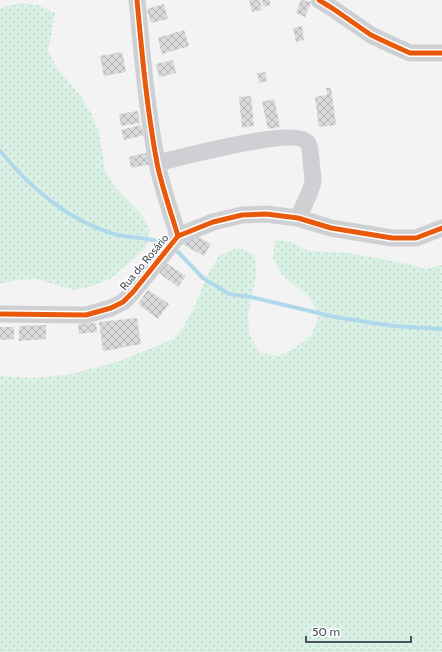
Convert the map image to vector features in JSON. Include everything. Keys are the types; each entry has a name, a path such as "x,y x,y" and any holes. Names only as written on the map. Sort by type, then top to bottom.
{"street":[{"path":"137,0 147,97 157,163 164,192 178,236"},
{"path":"318,0 371,35 410,53 442,53"},
{"path":"157,163 237,144 269,140 296,138 303,139 308,142 310,149 313,180 298,218"},
{"name":"Rua do Rosário","path":"0,314 86,315 111,308 123,302 133,292 178,236 213,222 242,215 266,214 298,218 331,228 392,238 416,238 442,228"}],"green space":[{"path":"19,3 38,5 55,13 48,51 57,68 82,98 92,115 99,132 105,171 115,187 141,214 150,231 145,249 112,278 92,286 74,290 37,279 17,280 0,284 0,8"},
{"path":"275,240 291,242 308,251 348,253 408,264 426,269 442,265 442,652 0,652 0,376 33,378 71,374 116,362 174,338 185,324 194,308 209,271 220,255 238,248 255,255 256,275 248,316 249,334 260,353 279,356 295,348 312,334 319,314 310,298 282,275 273,258"}],"building":[{"path":"249,0 260,0 262,10 252,12"},
{"path":"262,0 270,0 270,5 263,7"},
{"path":"301,0 311,2 305,17 296,13"},
{"path":"164,4 168,19 151,23 147,9"},
{"path":"302,26 304,40 296,42 293,28"},
{"path":"184,30 189,46 162,54 158,38"},
{"path":"122,52 126,72 104,76 100,56"},
{"path":"173,60 176,73 159,77 156,64"},
{"path":"265,72 267,81 259,83 257,73"},
{"path":"326,88 331,88 336,125 319,127 315,97 327,95"},
{"path":"251,96 254,126 242,128 239,97"},
{"path":"274,99 280,127 268,129 262,102"},
{"path":"138,111 140,123 121,126 119,114"},
{"path":"141,125 144,135 124,140 121,130"},
{"path":"150,152 152,164 131,168 129,157"},
{"path":"189,232 211,244 204,256 182,244"},
{"path":"166,263 186,276 178,287 159,273"},
{"path":"148,290 169,304 158,319 138,304"},
{"path":"137,318 141,344 124,347 122,341 123,348 103,351 99,322"},
{"path":"96,323 97,332 79,334 78,324"},
{"path":"46,325 46,339 19,341 19,326"},
{"path":"0,327 14,327 14,339 0,340"}],"waterway":[{"path":"0,151 24,178 65,211 97,228 114,234 159,241 165,244"},
{"path":"173,249 178,252 203,278 229,294 251,297 335,317 393,326 442,329"}],"cycle path":[{"path":"137,0 153,143 161,182 178,236"},
{"path":"319,0 371,35 410,53 442,53"},
{"path":"0,314 86,315 111,308 123,302 133,292 178,236 213,222 242,215 266,214 298,218 331,228 392,238 416,238 442,228"}]}
